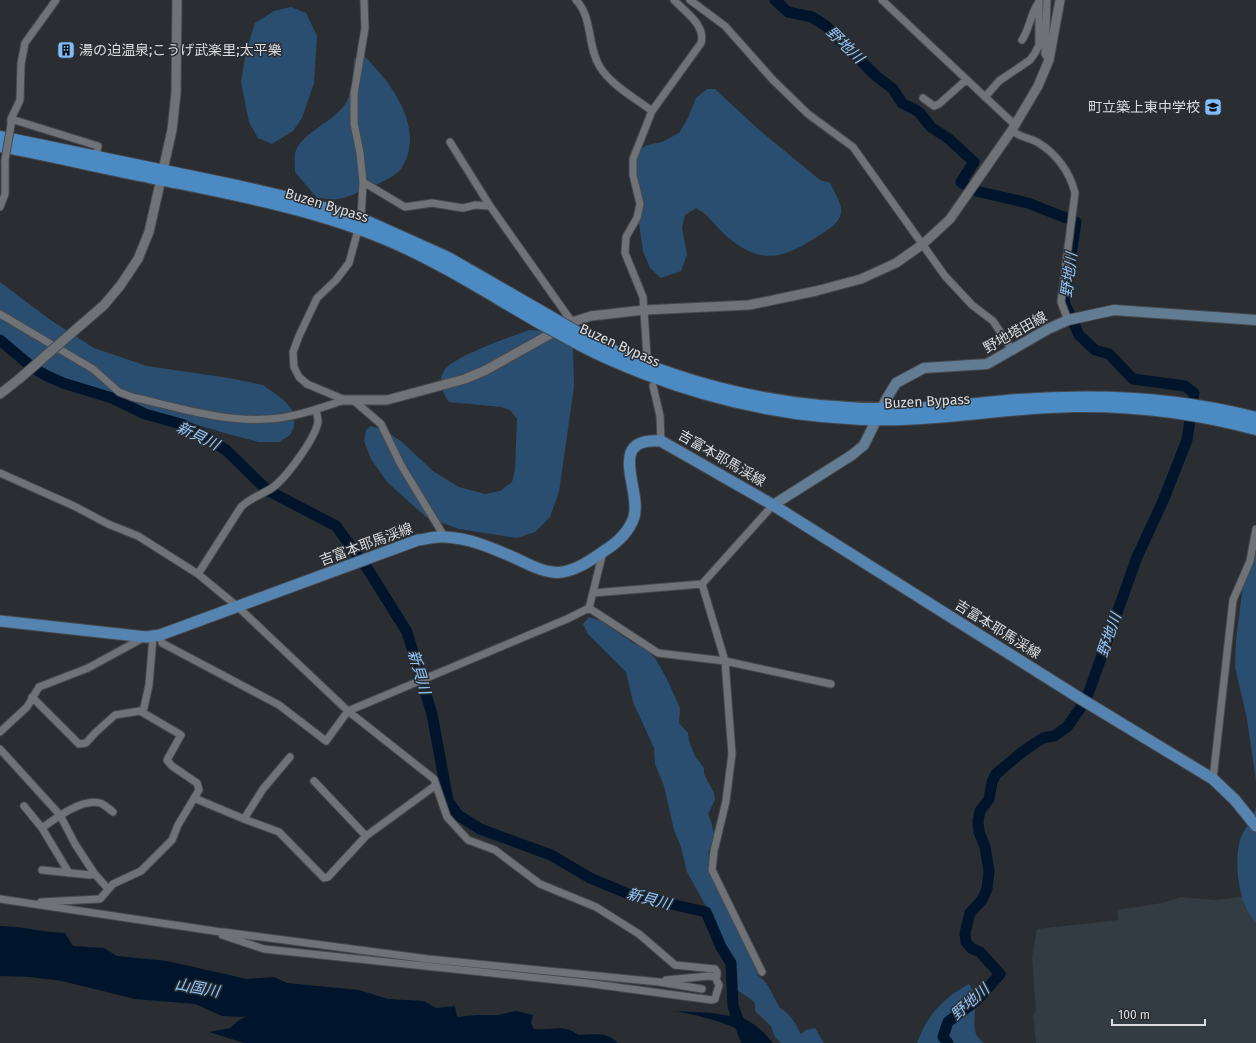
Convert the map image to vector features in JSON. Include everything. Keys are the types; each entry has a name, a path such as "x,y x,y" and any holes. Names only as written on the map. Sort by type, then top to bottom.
{"highway":[{"name":"Buzen Bypass","path":"0,137 96,156 161,175 359,224 581,340 596,353 672,384 718,398 825,417 879,414 1020,400 1106,397 1186,404 1256,418"},
{"name":"Buzen Bypass","path":"0,146 161,175"},
{"name":"Buzen Bypass","path":"879,414 968,415 1072,406 1106,406 1184,413 1256,429"}],"main road":[{"name":"野地塔田線","path":"773,505 852,455 864,445 896,383 924,368 988,364 1013,351 1048,329 1068,320 1114,310 1256,320"},
{"name":"吉富本耶馬渓線","path":"0,621 153,636 238,607 418,540 444,536 482,543 537,568 552,573 578,567 615,543 630,528 634,516 635,500 628,462 632,451 642,444 651,441 661,442 773,505 1081,699 1213,779 1235,800 1256,826"}],"street":[{"path":"0,207 5,194 5,160 11,122 20,100 21,64 26,43 56,0"},
{"path":"0,394 104,304 138,259 148,232 172,130 176,93 177,0"},
{"path":"364,0 365,28 354,94 354,123 360,153 363,182 359,224 348,263 336,280 317,298 298,336 293,352 294,367 299,377 307,384 349,400 381,424 401,465 444,536"},
{"path":"576,0 583,10 594,54 599,67 608,78 652,111"},
{"path":"648,356 643,297 624,253 626,237 637,218 640,204 634,174 634,159 652,111 701,44 703,36 701,28 674,0"},
{"path":"690,0 724,26 773,80 808,114 853,147 945,276 972,305 993,321 1013,351"},
{"path":"882,0 985,97 1014,127 1018,136 1036,141 1052,151 1061,162 1075,193 1061,302 1068,320"},
{"path":"1047,0 1045,54 1049,60"},
{"path":"0,314 93,370 119,392 132,397 240,420 269,420 316,410 349,400 387,400 464,379 486,370 572,322 609,313 749,305 816,291 861,279 896,263 923,244 950,218 1014,127 1038,86 1049,60 1060,0"},
{"path":"985,97 999,81 1030,60 1035,53 1039,45 1039,1"},
{"path":"1022,40 1039,1"},
{"path":"923,98 934,106 939,104 966,80"},
{"path":"11,122 98,146 96,156"},
{"path":"450,142 490,206 572,322"},
{"path":"363,182 405,207 432,203 463,208 475,205 490,206"},
{"path":"653,386 660,416 661,442"},
{"path":"198,574 241,507 249,499 273,487 304,451 318,424 316,410"},
{"path":"0,473 74,506 108,524 138,536 198,574 238,607 348,711 434,779 446,817 468,840 495,850 540,884 596,907 639,934 675,965 710,968 717,972 718,976 715,977"},
{"path":"593,593 702,584 773,505"},
{"path":"1213,779 1233,600 1250,560 1256,530"},
{"path":"153,636 162,643 279,705 326,741 348,711 430,675 567,619 589,608 603,552"},
{"path":"702,584 725,661 732,754 726,801 714,851 712,870 762,972"},
{"path":"589,608 658,653 725,661 831,684"},
{"path":"0,732 27,707 39,687 88,668 153,636"},
{"path":"143,712 149,685 153,636"},
{"path":"32,697 78,744 86,743 94,732 115,715 140,711 143,712 181,735 167,760 172,766 197,783 199,790 178,826 172,840 141,871 113,884 100,899 40,902 38,905"},
{"path":"0,749 60,815 75,844 94,872 108,889"},
{"path":"244,819 263,789 290,757"},
{"path":"314,781 366,836"},
{"path":"194,798 279,832 324,878 328,877 366,836 436,785"},
{"path":"42,828 60,815 90,803 100,803 113,812"},
{"path":"24,806 42,828 69,873"},
{"path":"42,870 90,875 94,872"},
{"path":"0,899 221,932 428,959 659,982 702,989"},
{"path":"221,932 222,935 264,949 586,983 712,1000 715,999 719,985 715,977"},
{"path":"659,982 709,976 715,977"}],"shaded area":[{"path":"291,7 306,13 317,36 314,83 302,118 293,131 272,144 258,138 249,122 241,82 246,52 255,23 274,11"},
{"path":"362,54 384,78 402,107 408,122 410,138 408,154 401,169 382,182 342,198 317,198 295,172 295,153 304,139 335,115 347,101 352,86 354,59"},
{"path":"707,89 715,89 757,128 820,180 830,183 840,204 841,215 834,225 826,231 798,248 774,256 750,252 737,244 723,233 707,216 696,208 685,215 682,228 687,255 681,271 661,278 650,268 643,251 632,175 634,153 647,145 662,142 679,133 688,118 696,98"},
{"path":"0,282 49,319 94,348 147,366 229,378 263,385 284,400 294,413 294,427 290,435 279,442 259,442 228,434 102,396 27,360 0,343"},
{"path":"529,330 562,332 573,350 574,387 559,492 550,517 535,532 517,538 459,529 426,517 387,482 371,459 364,441 366,430 371,426 386,431 402,442 433,471 459,487 485,494 500,491 512,482 515,470 517,419 510,410 501,407 449,402 443,391 441,379 444,371 449,365 459,359 470,353"},
{"path":"1256,524 1256,781 1247,719 1235,667 1236,640 1243,585"},
{"path":"589,617 601,621 633,643 646,649 655,658 667,679 680,708 679,723 688,733 689,741 695,756 704,768 704,774 714,793 715,800 708,814 713,830 715,846 708,851 714,871 750,947 750,957 759,972 757,975 765,982 780,1008 789,1015 801,1034 806,1030 815,1028 824,1043 781,1043 775,1037 771,1026 755,1011 755,1003 733,986 732,975 735,968 733,960 724,948 707,908 687,872 681,847 674,830 664,786 655,764 654,748 633,702 626,672 588,634 583,624"},
{"path":"1256,807 1256,922 1250,915 1241,894 1237,869 1237,857 1241,837 1254,815"},
{"path":"1256,895 1256,1043 1036,1043 1033,1015 1036,1010 1032,957 1037,929 1118,920 1117,910 1162,903 1181,897 1216,900"},
{"path":"969,984 976,996 970,1011 975,1009 975,1032 984,1043 917,1043 926,1024 937,1008 951,995"}],"water":[{"name":"山国川","path":"0,926 65,933 73,946 104,948 117,956 167,961 247,979 274,977 287,983 359,990 388,999 424,1001 436,1008 455,1006 457,1017 498,1015 516,1011 533,1015 531,1023 534,1029 562,1028 573,1031 578,1035 604,1035 618,1043 244,1043 209,1032 230,1028 239,1020 246,1017 222,1016 195,1004 135,999 62,981 30,977 0,976"},
{"path":"731,1000 734,1000 738,1016 758,1027 773,1043 749,1043 738,1035 748,1034 731,1026 676,1011 712,1013 730,1016"}],"waterway":[{"name":"野地川","path":"775,0 788,12 812,17 826,26 876,76 893,89 902,103 919,112 931,127 949,139 974,162 961,182 966,185"},
{"name":"野地川","path":"976,191 1028,203 1066,218"},
{"name":"野地川","path":"948,1043 943,1037 948,1022 977,1000 1000,974 980,952 971,948 966,942 965,933 970,913 982,900 987,889 989,871 985,847 979,832 978,821 980,811 989,799 992,782 996,774 1022,752 1043,738 1054,736 1067,727 1086,700 1137,557 1163,501 1187,440 1194,393 1185,386 1133,379 1109,354 1095,350 1079,335 1064,302 1076,222"},
{"name":"新貝川","path":"0,340 33,368 47,376 63,383 112,398 145,414 181,424 199,433 226,450 267,490 336,526 369,571 407,632 432,714 448,801 458,815 480,829 551,855 590,878 631,895 706,912 721,947 731,963 733,1006 747,1043"}],"place":[{"name":"湯の迫温泉;こうげ武楽里;太平樂","path":"66,50"},
{"name":"町立築上東中学校","path":"1213,107"}]}
